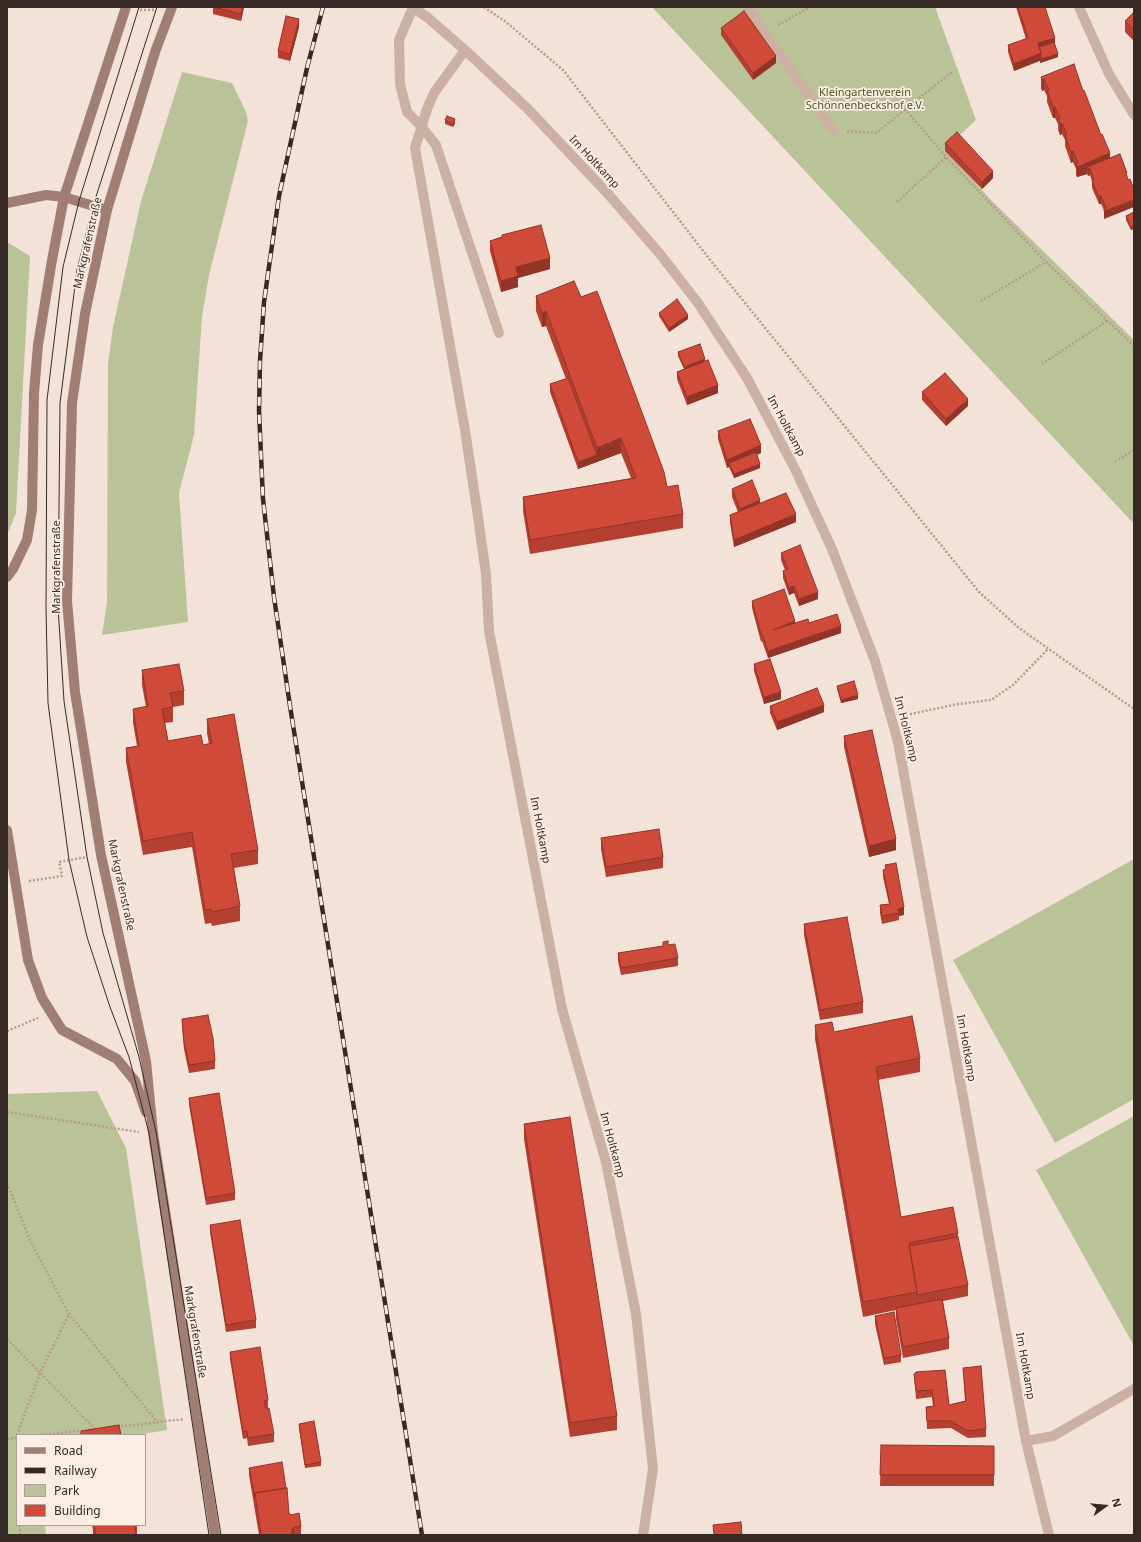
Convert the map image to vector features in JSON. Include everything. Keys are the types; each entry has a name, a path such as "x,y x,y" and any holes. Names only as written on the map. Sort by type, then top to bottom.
{"street":[{"name":"Im Holtkamp","path":"421,126 407,112 400,84 398,40 413,7 427,17 528,109 609,195 660,254 698,303 747,378 796,471 832,549 875,661 900,749 1026,1441 1049,1535"},
{"path":"747,7 833,130"},
{"path":"1079,7 1110,74 1134,115"},
{"path":"7,577 13,569 27,540 32,510 34,393 38,345 64,196 125,8"},
{"name":"Markgrafenstraße","path":"171,9 155,52 107,210 85,314 72,403 67,601 75,692 101,855 146,1061 153,1133 215,1535"},
{"name":"Im Holtkamp","path":"464,50 434,93 421,126 415,148 478,517 486,574 489,631 562,1009 606,1162 636,1314 653,1469 643,1535"},
{"path":"421,126 436,145 499,333"},
{"path":"7,204 46,195 64,196 107,210"},
{"name":"Markgrafenstraße","path":"7,830 28,960 42,998 62,1030 118,1059 135,1081 153,1133"},
{"path":"1026,1441 1053,1436 1134,1389"}],"path":[{"path":"484,7 506,22 563,70 711,261 979,592 1019,628 1134,708"},
{"path":"765,32 810,7"},
{"path":"125,8 171,9"},
{"path":"833,130 876,133 953,71"},
{"path":"906,109 946,157 1046,262 1134,346"},
{"path":"897,202 946,157"},
{"path":"981,301 1046,262"},
{"path":"1042,364 1107,321"},
{"path":"1115,462 1134,450"},
{"path":"892,718 958,704 991,700 1013,685 1048,648"},
{"path":"15,883 62,876 59,862 101,855"},
{"path":"7,1031 52,1013"},
{"path":"7,1112 153,1133"},
{"path":"7,1183 30,1240 69,1314 158,1423"},
{"path":"18,1434 40,1373 69,1314"},
{"path":"7,1339 96,1429 50,1434"},
{"path":"111,1428 196,1418"}],"green space":[{"name":"Kleingartenverein Schönnenbeckshof e.V.","path":"652,7 935,7 976,120 945,149 992,201 1134,340 1134,524"},
{"path":"182,72 232,83 246,112 248,121 209,275 202,317 194,435 179,493 188,622 102,635 107,603 108,364 113,327 141,201"},
{"path":"7,242 30,256 16,513 7,535"},
{"path":"1134,859 1134,1099 1055,1143 953,960"},
{"path":"97,1091 126,1148 167,1430 143,1434 16,1434 16,1526 45,1526 46,1535 7,1535 7,1094"},
{"path":"1134,1116 1134,1346 1036,1170"}],"building":[{"path":"214,7 243,7 241,14"},
{"path":"1018,7 1045,7 1055,38 1038,43 1041,53 1014,64 1008,45 1028,38"},
{"path":"744,11 776,56 753,73 721,28"},
{"path":"1134,12 1134,30 1125,21"},
{"path":"286,16 299,19 290,54 278,51"},
{"path":"1054,42 1058,54 1041,59 1039,47"},
{"path":"1074,64 1083,91 1084,90 1101,135 1102,134 1110,153 1077,167 1076,164 1078,163 1073,151 1071,152 1065,135 1067,134 1062,123 1060,124 1058,119 1060,118 1055,107 1053,107 1047,91 1049,90 1044,79 1042,80 1041,77"},
{"path":"447,116 455,119 453,124 445,120"},
{"path":"957,132 993,171 982,182 945,143"},
{"path":"1120,154 1128,180 1130,179 1134,190 1134,200 1104,211 1106,208 1092,181 1094,180 1090,168 1088,169 1087,167"},
{"path":"1134,212 1134,225 1131,227 1126,216"},
{"path":"541,225 550,258 516,267 518,276 501,281 490,241 502,237 502,235"},
{"path":"574,281 581,297 597,291 664,472 667,487 678,485 683,514 530,540 523,497 636,478 621,438 597,448 546,311 542,313 536,296"},
{"path":"677,299 688,315 669,328 659,313"},
{"path":"700,344 705,359 684,367 678,352"},
{"path":"708,360 718,385 687,397 677,372"},
{"path":"945,373 968,399 946,419 922,392"},
{"path":"568,378 597,455 578,462 550,384"},
{"path":"750,419 761,445 727,460 718,431"},
{"path":"756,452 760,464 734,474 729,463"},
{"path":"752,480 760,500 740,509 732,489"},
{"path":"786,493 796,514 734,540 730,515"},
{"path":"800,545 818,592 799,599 794,586 789,588 783,571 788,569 781,553"},
{"path":"784,589 795,621 773,630 808,619 809,623 837,614 841,626 768,651 761,634 752,601"},
{"path":"770,659 781,692 764,697 754,664"},
{"path":"179,664 184,691 170,693 173,707 162,709 168,741 201,735 203,745 212,743 207,719 234,714 258,850 231,854 240,906 212,912 211,909 205,910 192,832 143,841 126,748 139,746 133,709 148,706 142,670"},
{"path":"854,681 858,695 841,700 837,686"},
{"path":"817,688 824,705 777,722 770,706"},
{"path":"872,730 896,839 869,846 844,736"},
{"path":"659,829 663,857 606,867 601,838"},
{"path":"896,863 904,907 898,909 899,913 882,916 880,905 890,904 883,870 886,869 885,865"},
{"path":"847,917 863,1002 820,1010 804,924"},
{"path":"668,941 668,945 675,944 678,958 621,968 618,953 663,946 663,942"},
{"path":"208,1015 213,1038 215,1061 189,1065 184,1042 182,1019"},
{"path":"912,1016 920,1058 876,1067 901,1217 953,1207 958,1233 909,1243 917,1292 863,1302 815,1025 832,1022 834,1032"},
{"path":"219,1093 235,1193 206,1198 189,1098"},
{"path":"570,1117 617,1416 570,1423 524,1124"},
{"path":"240,1220 256,1320 226,1325 210,1225"},
{"path":"958,1237 968,1285 917,1295 909,1246"},
{"path":"942,1299 949,1338 903,1347 896,1308"},
{"path":"894,1312 901,1355 884,1358 875,1316"},
{"path":"260,1347 268,1400 264,1401 266,1409 269,1408 274,1434 248,1438 247,1431 243,1432 230,1352"},
{"path":"981,1366 986,1429 968,1431 951,1421 927,1421 926,1407 934,1406 932,1390 916,1391 914,1374 916,1372 945,1370 949,1405 966,1401 963,1368"},
{"path":"314,1421 321,1462 305,1465 299,1424"},
{"path":"119,1425 121,1434 81,1434 81,1431"},
{"path":"881,1445 994,1446 994,1475 880,1475"},
{"path":"282,1462 286,1488 255,1493 255,1497 249,1468"},
{"path":"287,1488 289,1514 299,1513 301,1526 294,1527 292,1529 292,1534 294,1535 261,1535 255,1493"},
{"path":"741,1522 742,1535 714,1535 713,1525"},
{"path":"94,1526 135,1526 136,1535 96,1535"}],"tram line":[{"path":"139,7 79,201 63,267 47,400 46,608 48,703 69,860 87,937 110,1007 129,1057 149,1133 209,1535"},
{"path":"157,7 93,206 77,270 60,403 58,607 64,701 87,857 103,933 139,1057 156,1132 221,1535"}],"railway":[{"path":"323,7 307,68 279,196 264,302 260,361 259,411 263,499 274,597 290,706 422,1535"}]}
